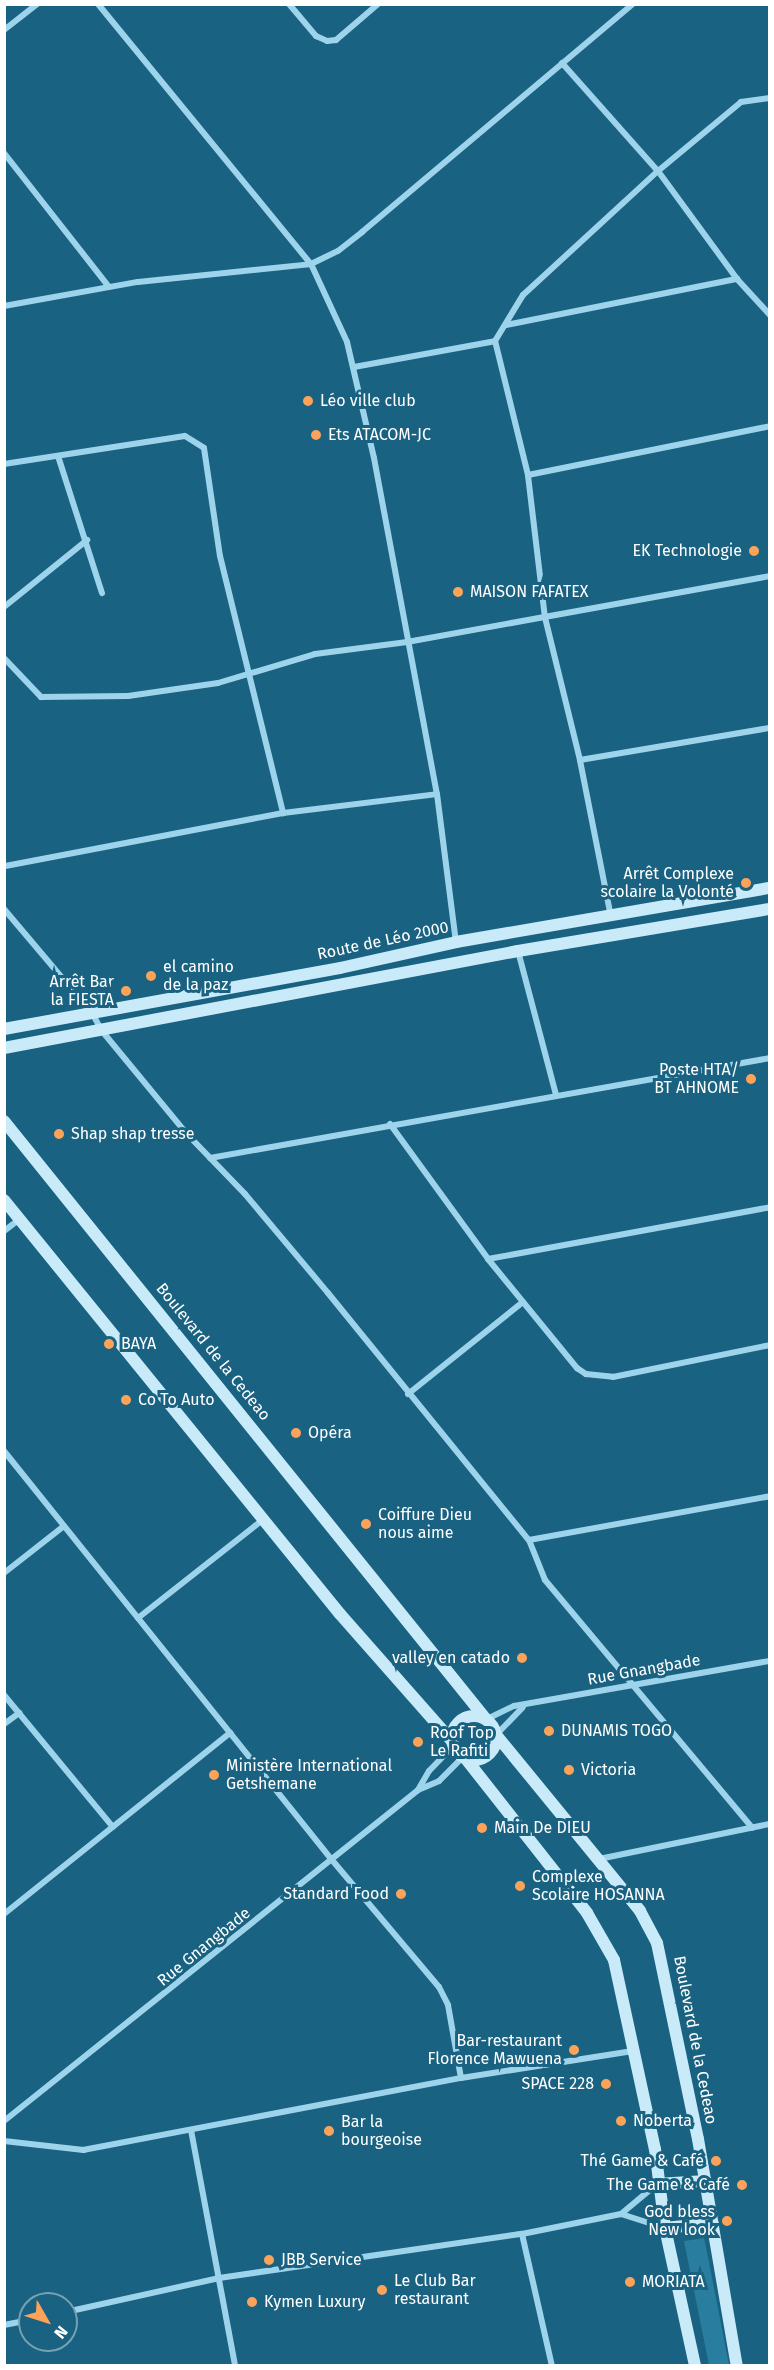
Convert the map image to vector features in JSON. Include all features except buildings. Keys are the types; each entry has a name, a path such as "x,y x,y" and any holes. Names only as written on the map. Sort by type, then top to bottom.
{"main road":[{"name":"Route de Léo 2000","path":"4,1029 340,968 456,942 611,918 770,888"},
{"name":"Route de Léo 2000","path":"4,1048 518,951 770,909"},
{"name":"Boulevard de la Cedeao","path":"4,1121 486,1718"},
{"path":"4,1200 264,1520 453,1743 587,1912 614,1960 655,2149 657,2184 665,2228 695,2366"},
{"path":"453,1743 462,1719 486,1718 497,1735 488,1756 464,1758"},
{"name":"Boulevard de la Cedeao","path":"497,1735 640,1911 657,1943 706,2181 737,2366"},
{"path":"657,2184 706,2181"},
{"path":"665,2228 713,2223"}],"street":[{"path":"4,30 37,4"},
{"path":"98,4 311,264 347,342 437,794 456,942"},
{"path":"289,4 316,36 327,41 336,40 378,4"},
{"path":"4,306 109,287 311,264 338,251 362,232 633,4"},
{"path":"562,63 658,171 737,279 770,315"},
{"path":"354,368 495,341 523,295 658,171 741,102 770,98"},
{"path":"4,153 109,287"},
{"path":"506,325 737,279"},
{"path":"495,341 528,475 545,618 580,760 611,918"},
{"path":"528,475 770,426"},
{"path":"4,464 185,436 204,448 220,555 250,670 283,813"},
{"path":"58,456 87,540 102,593"},
{"path":"4,607 87,540"},
{"path":"4,658 41,697 59,700 128,696 218,682 250,670 315,654 407,642 770,576"},
{"path":"580,760 770,728"},
{"path":"4,866 283,813 437,794"},
{"path":"4,909 92,1012 102,1031 210,1158 283,1238 529,1540 545,1580 636,1686 752,1828"},
{"path":"518,951 556,1095"},
{"path":"210,1158 390,1124 770,1058"},
{"path":"390,1124 488,1259 577,1368 594,1376 613,1377 770,1345"},
{"path":"488,1259 770,1207"},
{"path":"4,1231 20,1218"},
{"path":"408,1394 523,1302"},
{"path":"4,1451 230,1734 444,1995 461,2078"},
{"path":"529,1540 770,1496"},
{"path":"138,1618 264,1520"},
{"path":"4,1573 64,1526"},
{"name":"Rue Gnangbade","path":"486,1718 508,1708 770,1661"},
{"path":"4,1695 113,1827"},
{"path":"497,1735 523,1707"},
{"path":"4,1724 19,1713"},
{"path":"4,1914 230,1734"},
{"path":"418,1790 429,1771 453,1743"},
{"path":"418,1790 439,1781 464,1758"},
{"name":"Rue Gnangbade","path":"4,2121 418,1790"},
{"path":"599,1859 770,1824"},
{"path":"4,2141 83,2150 461,2078 635,2051"},
{"path":"191,2130 234,2366"},
{"path":"78,2309 219,2278 522,2234 621,2214 657,2184"},
{"path":"621,2214 665,2228"},
{"path":"522,2234 552,2366"}],"shaded area":[{"path":"704,2238 729,2365 709,2365 684,2241"}],"place":[{"name":"Léo ville club","path":"308,401"},
{"name":"Ets ATACOM-JC","path":"316,435"},
{"name":"EK Technologie","path":"754,551"},
{"name":"MAISON FAFATEX","path":"458,592"},
{"name":"Arrêt Complexe scolaire la Volonté","path":"746,883"},
{"name":"el camino de la paz","path":"151,976"},
{"name":"Arrêt Bar la FIESTA","path":"126,991"},
{"name":"Poste HTA/ BT AHNOME","path":"751,1079"},
{"name":"Shap shap tresse","path":"59,1134"},
{"name":"BAYA","path":"109,1344"},
{"name":"Co To Auto","path":"126,1400"},
{"name":"Opéra","path":"296,1433"},
{"name":"Coiffure Dieu nous aime","path":"366,1524"},
{"name":"valley en catado","path":"522,1658"},
{"name":"DUNAMIS TOGO","path":"549,1731"},
{"name":"Roof Top Le Rafiti","path":"418,1742"},
{"name":"Victoria","path":"569,1770"},
{"name":"Ministère International Getshemane","path":"214,1775"},
{"name":"Main De DIEU","path":"482,1828"},
{"name":"Complexe Scolaire HOSANNA","path":"520,1886"},
{"name":"Standard Food","path":"401,1894"},
{"name":"Bar-restaurant Florence Mawuena","path":"574,2050"},
{"name":"SPACE 228","path":"606,2084"},
{"name":"Noberta","path":"621,2121"},
{"name":"Bar la bourgeoise","path":"329,2131"},
{"name":"Thé Game & Café","path":"716,2161"},
{"name":"The Game & Café","path":"742,2185"},
{"name":"God bless New look","path":"727,2221"},
{"name":"JBB Service","path":"269,2260"},
{"name":"MORIATA","path":"630,2282"},
{"name":"Le Club Bar restaurant","path":"382,2290"},
{"name":"Kymen Luxury","path":"252,2302"}]}
